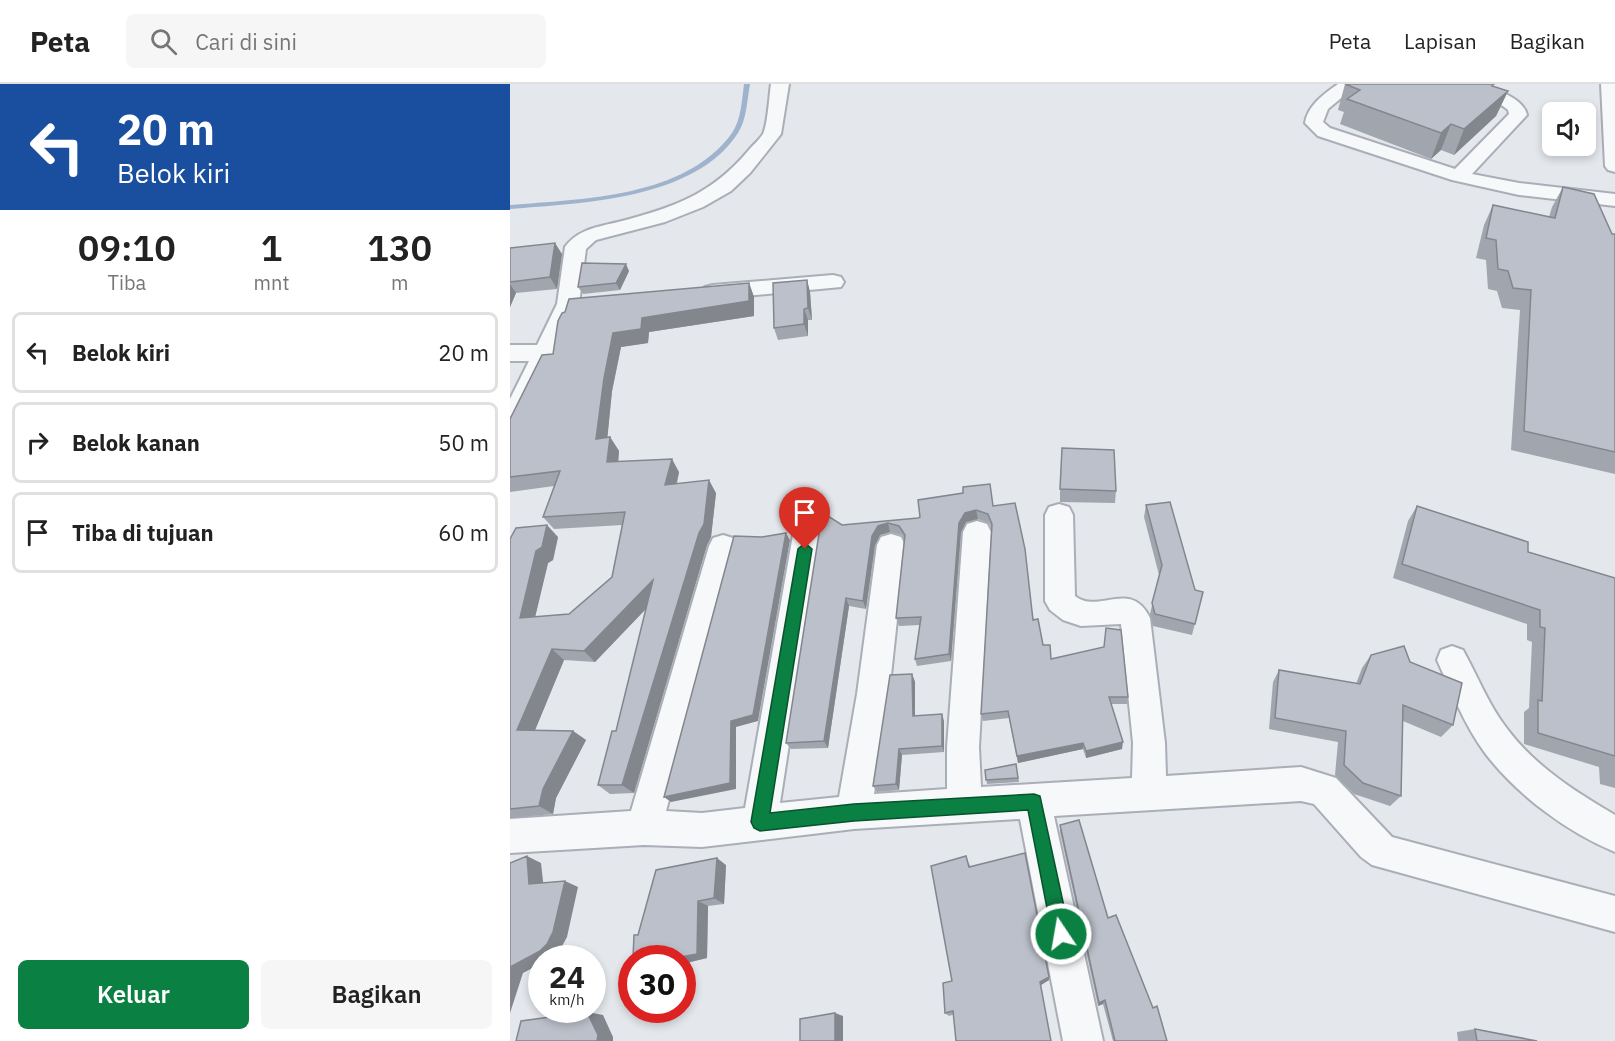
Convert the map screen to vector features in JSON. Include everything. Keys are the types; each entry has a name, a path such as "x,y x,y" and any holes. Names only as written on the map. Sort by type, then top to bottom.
{"street":[{"path":"510,424 545,352 580,303 575,260 576,248 589,236 658,218 696,203 724,187 743,170 772,134 780,84"},
{"path":"1349,84 1326,102 1314,117 1314,123 1324,132 1419,165 1459,176 1507,187 1615,200"},
{"path":"1459,176 1518,115 1517,108 1509,102 1460,84"},
{"path":"1610,84 1614,115 1615,166"},
{"path":"695,293 833,282"},
{"path":"510,353 545,352"},
{"path":"1059,515 1060,601 1068,611 1083,614 1125,610 1135,618 1149,743 1149,795"},
{"path":"760,822 808,529"},
{"path":"964,807 963,747 977,532"},
{"path":"854,812 873,694 891,545"},
{"path":"644,828 723,546"},
{"path":"1452,660 1495,739 1517,766 1549,795 1615,835"},
{"path":"510,836 644,828 702,830 854,812 964,807 1301,784 1324,790 1373,845 1384,853 1615,914"},
{"path":"1034,802 1083,1041"}],"building":[{"path":"1345,84 1494,84 1492,86 1508,91 1464,129 1451,124 1441,133 1347,99 1360,90"},
{"path":"1563,187 1594,194 1612,234 1615,234 1615,452 1524,431 1531,290 1513,288 1508,271 1498,269 1496,240 1486,238 1493,205 1555,218"},
{"path":"555,243 550,277 510,282 510,248"},
{"path":"582,263 626,264 616,283 578,287"},
{"path":"807,280 808,308 804,309 804,324 774,328 773,283"},
{"path":"749,283 749,301 642,318 641,329 613,333 596,439 610,437 607,462 672,459 665,485 709,480 704,524 699,533 622,785 598,785 612,731 616,731 653,580 584,651 552,649 517,730 573,731 543,789 539,806 510,809 510,539 516,528 547,525 542,547 536,551 520,618 569,614 612,577 625,512 543,517 560,471 510,477 510,419 542,355 553,354 558,321 565,312 569,299"},
{"path":"1062,448 1114,450 1116,491 1060,489"},
{"path":"990,484 993,506 1015,503 1025,549 1033,620 1038,619 1043,645 1050,645 1051,659 1104,647 1106,628 1121,630 1128,697 1109,697 1123,742 1086,751 1083,743 1017,756 1008,711 981,714 992,524 988,514 976,510 965,513 959,523 949,654 915,659 921,617 896,618 905,535 899,526 888,523 878,526 872,536 863,601 846,598 824,741 786,743 821,521 819,517 828,516 842,525 918,518 920,517 918,500 963,493 963,487"},
{"path":"1170,502 1195,590 1203,592 1195,624 1155,614 1152,603 1162,565 1146,505"},
{"path":"1417,506 1528,542 1528,552 1615,578 1615,756 1538,733 1538,700 1542,701 1545,628 1540,627 1540,610 1402,564"},
{"path":"786,533 753,715 731,721 730,783 664,797 734,536 762,537"},
{"path":"1404,646 1410,662 1462,683 1453,725 1403,705 1401,796 1363,783 1344,765 1346,731 1275,718 1279,670 1360,684 1371,655"},
{"path":"912,674 913,716 942,714 942,746 899,749 896,784 873,786 890,675"},
{"path":"1016,764 1018,778 986,780 985,770"},
{"path":"1079,820 1108,918 1116,915 1153,1008 1157,1006 1167,1041 1115,1041 1105,1000 1099,1003 1060,825"},
{"path":"1025,853 1049,977 1040,982 1051,1041 956,1041 953,1011 945,1013 943,983 952,981 931,866 966,856 969,867"},
{"path":"527,856 529,884 565,881 553,932 547,944 528,945 528,957 510,967 510,863"},
{"path":"717,858 714,898 698,901 697,954 696,945 634,945 634,935 638,935 656,870"},
{"path":"835,1013 835,1041 800,1041 800,1019"},
{"path":"528,1020 528,1023 592,1023 598,1035 597,1041 516,1041 521,1021"},
{"path":"1475,1029 1537,1041 1477,1041"}],"waterway":[{"path":"510,207 569,202 633,192 663,184 691,172 715,155 735,133 742,116 747,84"}],"route":[{"path":"805,549 760,822 854,812 1034,802 1061,934"}]}
